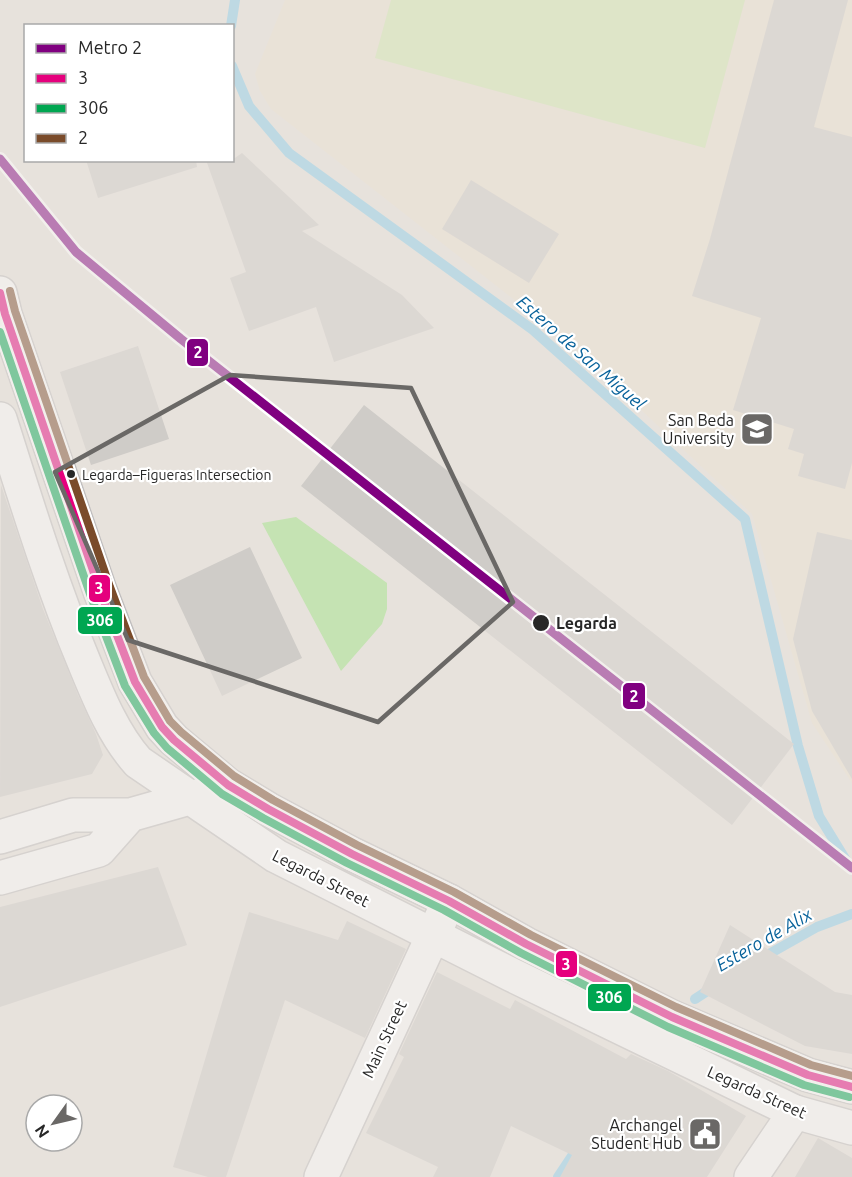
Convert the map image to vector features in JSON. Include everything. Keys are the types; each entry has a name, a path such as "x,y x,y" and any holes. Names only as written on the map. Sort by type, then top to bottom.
{"main road":[{"path":"2,307 100,591 135,682 162,727 174,740 228,785 311,832 449,901 526,944 672,1017 808,1075 852,1087"},
{"name":"Legarda Street","path":"0,419 60,606 97,693 126,749 138,762 189,799 276,856 795,1112 852,1128"},
{"path":"0,837 73,815 130,815 189,799 228,785"},
{"path":"0,878 99,850 130,815"},
{"name":"Main Street","path":"321,1177 449,901"},
{"path":"751,1177 795,1112"}],"highlighted area":[{"path":"230,375 411,388 513,602 378,722 128,640 55,472"}],"shaded area":[{"name":"San Beda University","path":"285,0 852,0 852,783 812,723 752,514 572,345 271,109 260,91 255,74"}],"green space":[{"path":"391,0 745,0 705,148 375,58"},
{"path":"296,517 387,583 387,609 382,624 341,671 262,523"}],"building":[{"path":"774,0 848,0 814,127 852,137 852,463 845,489 798,476 804,454 788,449 794,429 733,410 761,318 692,296 710,239"},
{"path":"242,153 319,225 302,231 402,295 434,328 334,362 316,307 249,331 230,278 246,272 207,162 234,162 234,159"},
{"path":"87,162 196,162 197,167 98,198"},
{"path":"471,180 559,234 529,283 442,229"},
{"path":"138,346 169,439 91,465 60,372"},
{"name":"Legarda","path":"364,405 794,744 732,825 301,486"},
{"path":"1,485 43,609 103,755 92,774 0,797"},
{"path":"817,532 852,540 852,779 812,711 793,639"},
{"path":"250,547 302,658 222,696 170,585"},
{"path":"158,867 187,945 0,1007 0,907"},
{"path":"249,912 338,940 347,921 406,949 365,1038 285,1000 226,1177 208,1177 173,1167"},
{"path":"730,925 835,992 852,995 852,1054 805,1046 700,992"},
{"path":"437,972 510,1009 515,1000 626,1059 631,1054 668,1071 746,1116 707,1177 560,1177 572,1155 511,1126 490,1177 433,1177 438,1167 366,1133 404,1057 399,1054"},
{"path":"818,1138 852,1158 852,1177 795,1177"}],"waterway":[{"name":"Estero de San Miguel","path":"231,24 235,0"},
{"name":"Estero de San Miguel","path":"234,71 249,106 289,153 533,330 745,519 798,746 819,816 852,870"},
{"name":"Estero de Alix","path":"762,958 817,927 852,914"},
{"name":"Estero de Alix","path":"695,999 715,986"},
{"name":"Estero de Alix","path":"558,1177 576,1150"}],"metro line":[{"name":"2","path":"0,159 76,252 181,339 852,868"}],"transit line":[{"name":"2","path":"10,291 110,587 144,677 170,721 181,732 234,776 273,800 357,845 454,892 531,935 676,1007 811,1065 852,1076"},
{"name":"3","path":"0,293 5,314 100,591 135,682 162,727 174,740 228,785 268,809 352,854 449,901 526,944 672,1017 808,1075 852,1087"},
{"name":"306","path":"0,332 90,594 125,686 154,733 167,748 222,794 263,818 347,863 444,910 521,953 668,1027 804,1085 849,1097"}],"place":[{"name":"San Beda University","path":"757,429"},
{"name":"Legarda–Figueras Intersection","path":"71,474"},
{"name":"Legarda","path":"541,623"},
{"name":"Archangel Student Hub","path":"705,1134"}]}
